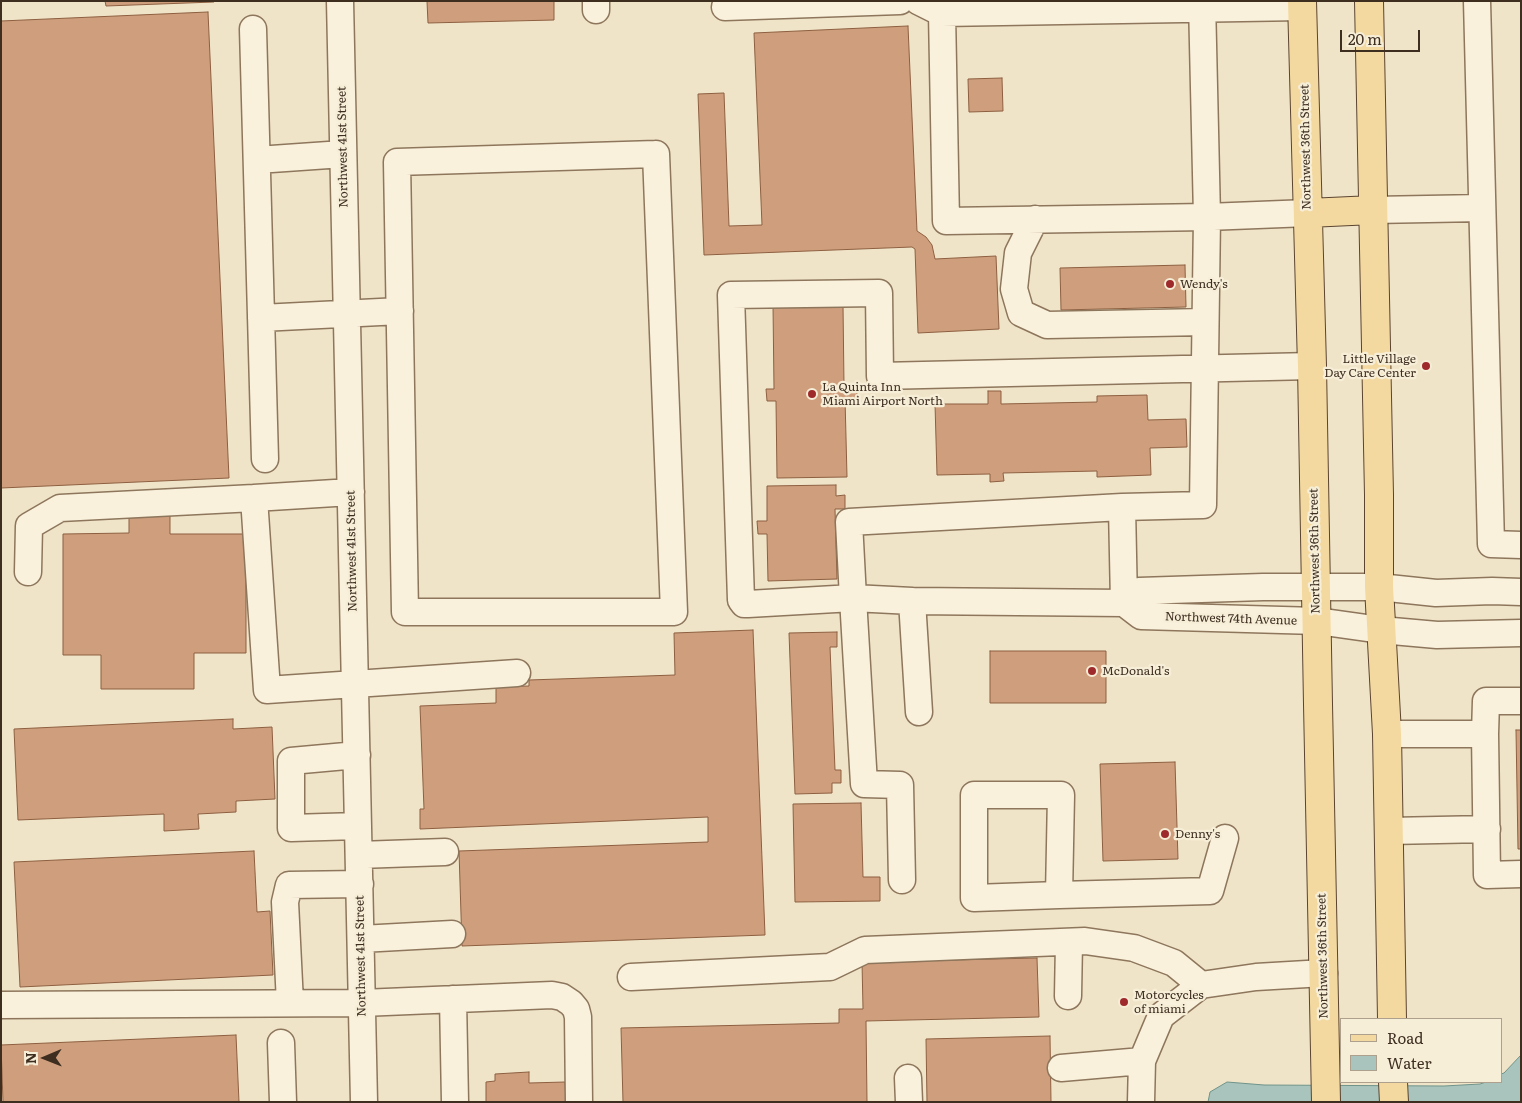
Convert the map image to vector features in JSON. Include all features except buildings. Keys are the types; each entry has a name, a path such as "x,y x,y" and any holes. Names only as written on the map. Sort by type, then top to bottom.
{"main road":[{"path":"1369,1 1379,485 1379,587 1387,734 1392,1018"},
{"name":"Northwest 36th Street","path":"1302,4 1312,366 1326,1102"},
{"path":"1308,213 1373,210"},
{"path":"1393,1083 1394,1102"}],"street":[{"name":"Northwest 41st Street","path":"340,1 364,1102"},
{"path":"725,7 900,1"},
{"path":"918,1 942,13 1302,4"},
{"path":"1477,1 1491,544 1521,546"},
{"path":"902,880 900,784 864,784 849,522 1122,507 1203,505 1207,217 1202,5"},
{"path":"942,13 946,221 1207,217 1308,213"},
{"path":"253,29 265,459"},
{"path":"257,160 343,154"},
{"path":"656,154 674,612 405,612 400,312 397,162 656,154"},
{"path":"1373,210 1482,208"},
{"path":"1035,219 1018,253 1014,289 1021,313 1047,325 1206,322"},
{"path":"1312,366 880,376 879,293 732,295 741,600 744,604 853,598 912,602 1124,603 1139,591 1316,586 1379,587 1436,593 1521,592"},
{"path":"261,318 400,312"},
{"path":"28,572 29,526 60,508 351,492"},
{"path":"254,498 267,690 517,673"},
{"path":"1122,507 1124,603"},
{"path":"912,602 919,712"},
{"name":"Northwest 74th Avenue","path":"1124,603 1141,616 1317,621 1436,635 1521,633"},
{"path":"1521,701 1486,701 1488,875 1521,874"},
{"path":"1387,734 1486,734"},
{"path":"357,755 290,761 291,828 358,826"},
{"path":"1059,895 1061,795 974,794 974,898 1210,891 1225,838"},
{"path":"1389,831 1487,829"},
{"path":"359,855 445,852"},
{"path":"290,1003 284,902 289,885 360,884"},
{"path":"361,939 452,934"},
{"path":"631,977 830,967 865,950 1085,941 1134,948 1174,964 1200,985"},
{"path":"1068,996 1069,942"},
{"path":"1141,1102 1142,1061 1161,1016 1200,985 1256,976 1324,973"},
{"path":"1,1005 362,1003 552,995 562,997 576,1009 578,1017 580,1102"},
{"path":"453,999 455,1102"},
{"path":"281,1043 284,1102"},
{"path":"1061,1068 1142,1061"}],"water":[{"path":"1521,1055 1521,1102 1208,1102 1210,1092 1227,1082 1264,1085 1444,1086 1502,1083 1502,1074"}],"place":[{"name":"Wendy's","path":"1170,284"},
{"name":"Little Village Day Care Center","path":"1426,366"},
{"name":"La Quinta Inn Miami Airport North","path":"812,394"},
{"name":"McDonald's","path":"1092,671"},
{"name":"Denny's","path":"1165,834"},
{"name":"Motorcycles of miami","path":"1124,1002"}]}
